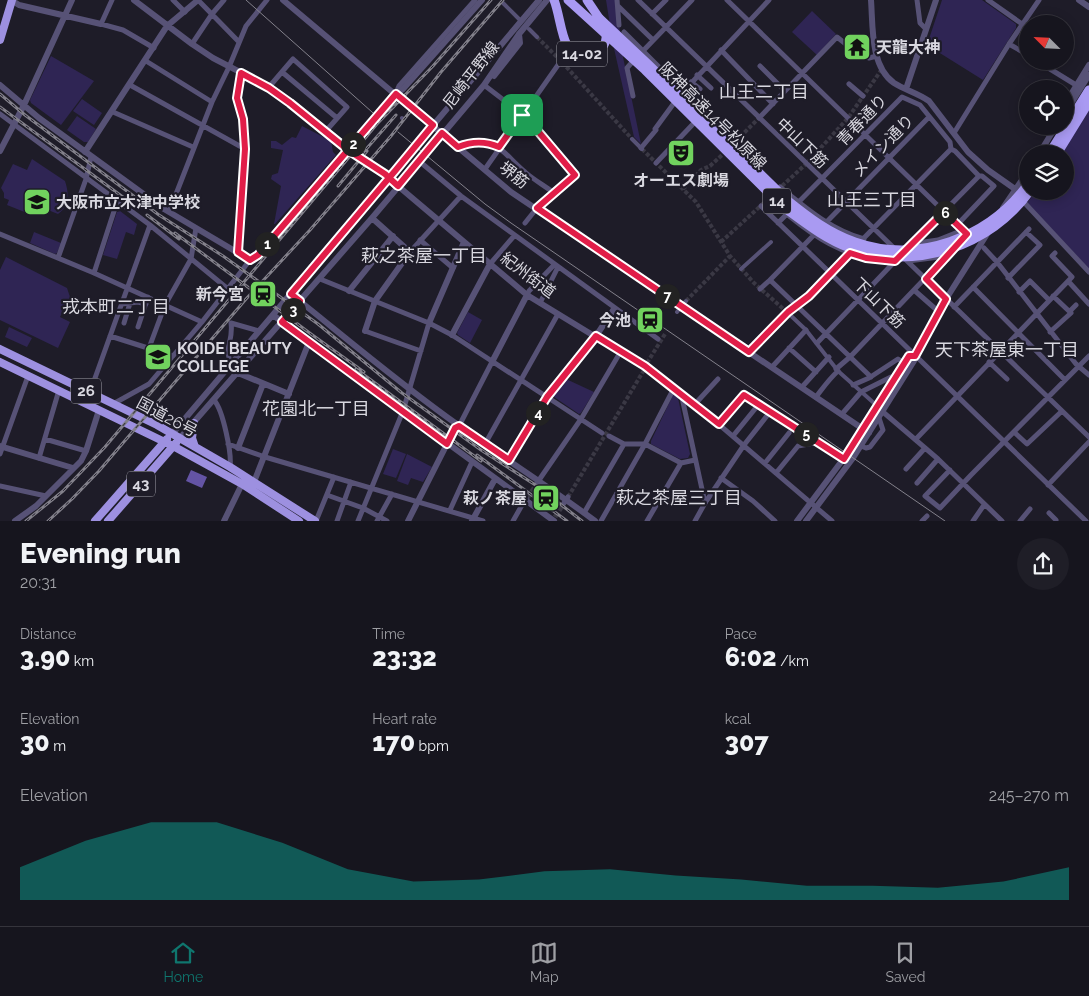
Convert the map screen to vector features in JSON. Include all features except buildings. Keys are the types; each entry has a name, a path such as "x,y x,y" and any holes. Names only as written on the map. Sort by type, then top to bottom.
{"highway":[{"path":"0,40 12,0"},
{"name":"14-02","path":"554,0 567,44 580,54 589,54 595,52 605,42 606,36 604,28 587,0"},
{"name":"阪神高速14号松原線","path":"568,0 645,70 782,206 808,225 840,244 870,254 897,257 943,251 971,241 992,229 1023,200"},
{"name":"阪神高速14号松原線","path":"578,0 630,46 787,200 812,220 843,237 871,247 898,250 942,244 969,234 988,223 1012,204 1019,195"},
{"path":"1055,145 1089,90"},
{"path":"1063,145 1089,102"},
{"name":"国道26号","path":"0,348 180,438 315,521"},
{"name":"国道26号","path":"0,362 173,446 242,484 299,521"},
{"path":"194,423 192,438 195,447"},
{"path":"146,433 153,443 152,457"},
{"name":"43","path":"95,521 172,434"},
{"name":"43","path":"108,521 180,438"}],"street":[{"path":"12,0 19,5 123,30 154,48"},
{"path":"0,151 24,105 72,0"},
{"path":"101,24 112,0"},
{"name":"紀州街道","path":"134,0 192,44 229,68 269,88 348,150 389,178 527,295 645,366 695,404 832,521"},
{"path":"173,0 184,12"},
{"path":"58,258 86,179 88,154 112,112 168,26 197,0 239,42"},
{"path":"192,44 224,0"},
{"path":"169,212 193,147 246,26 267,0"},
{"name":"堺筋","path":"283,0 512,192 866,431"},
{"path":"396,94 399,86 475,0"},
{"path":"113,404 149,384 202,322 250,260 258,255 396,94 404,89 482,0"},
{"name":"尼崎平野線","path":"172,434 228,365 291,294 539,0"},
{"name":"尼崎平野線","path":"180,438 320,279 486,82 499,72 520,43 519,34 547,0"},
{"name":"中山下筋","path":"638,0 1089,437"},
{"path":"652,14 666,0"},
{"path":"633,96 627,68 692,0"},
{"path":"727,0 975,241"},
{"path":"632,139 642,149 673,104 691,82 768,0"},
{"path":"871,0 877,56 887,76 895,84 929,101 968,152 1015,190 1025,204 1089,272"},
{"path":"917,0 920,23 926,29"},
{"path":"906,88 936,0"},
{"path":"988,0 1019,22"},
{"path":"1028,15 1039,0"},
{"path":"1079,0 1089,7"},
{"path":"503,3 519,19"},
{"path":"617,3 654,40"},
{"path":"617,3 620,25"},
{"path":"529,29 537,38"},
{"path":"954,133 1019,29"},
{"path":"624,32 780,188 826,222 864,239"},
{"path":"759,118 837,37 869,58 877,56"},
{"path":"1009,44 1019,50"},
{"path":"721,50 773,104"},
{"path":"269,88 293,59 347,107 325,132"},
{"path":"146,61 212,102"},
{"path":"632,62 787,215 814,236 850,253 866,258 895,261"},
{"path":"1074,88 1089,64"},
{"path":"484,168 558,65"},
{"path":"760,66 785,90"},
{"path":"1052,70 1076,85"},
{"path":"282,72 337,118"},
{"path":"238,252 245,149 243,119 237,98 241,73"},
{"path":"697,75 711,88"},
{"path":"1074,98 1089,75"},
{"path":"486,82 526,117 575,175 537,208 525,223"},
{"path":"691,82 700,89"},
{"path":"849,84 864,96"},
{"path":"0,85 88,154 169,212 250,260"},
{"path":"130,85 245,149"},
{"name":"青春通り","path":"778,223 902,97 920,105 929,117"},
{"path":"112,112 193,147"},
{"path":"0,114 150,225 228,289"},
{"path":"929,117 950,142 951,149"},
{"name":"メイン通り","path":"760,289 929,117"},
{"path":"656,163 694,123"},
{"path":"458,147 466,144 487,142 499,147 524,171 554,193"},
{"path":"726,151 733,144"},
{"path":"951,149 979,176 982,176 994,186 958,224"},
{"path":"749,352 788,312 809,296 951,149"},
{"path":"419,161 514,236 658,340"},
{"path":"817,343 979,176"},
{"path":"1015,190 1019,180"},
{"path":"806,521 813,505 844,459 881,415 914,361 946,299 1019,184"},
{"path":"771,196 778,189"},
{"path":"421,351 365,331 375,301 410,252 461,196"},
{"path":"94,273 117,202"},
{"name":"下山下筋","path":"761,206 1086,521"},
{"path":"372,218 410,252"},
{"path":"90,392 150,225"},
{"path":"149,348 165,305 191,259 196,228"},
{"path":"954,306 1028,231 1040,245 1008,278"},
{"path":"912,244 938,240 965,232"},
{"path":"816,397 837,370 947,256 965,232"},
{"path":"0,234 94,273 202,322"},
{"path":"349,291 393,236"},
{"path":"452,336 490,264 514,236"},
{"path":"420,240 452,268"},
{"path":"358,521 403,411 429,323 464,242"},
{"path":"742,269 771,242"},
{"path":"984,248 1078,366 1089,375"},
{"path":"916,439 1072,276 1052,256 1055,253"},
{"path":"908,261 947,256"},
{"path":"408,521 455,428 459,426 529,291 556,266"},
{"path":"540,303 556,266"},
{"path":"320,279 429,323 522,380 602,433"},
{"path":"770,280 871,377"},
{"path":"1019,292 1030,281 1048,300"},
{"path":"1068,281 1089,304"},
{"path":"973,287 1065,380"},
{"path":"914,290 939,312"},
{"path":"291,294 410,390 595,521"},
{"path":"1053,296 1070,311"},
{"path":"138,327 148,297"},
{"path":"122,304 138,302 146,304"},
{"path":"124,323 130,303"},
{"path":"1050,332 1071,313 1070,311 1076,305"},
{"path":"509,460 547,397 596,336 614,308"},
{"path":"788,312 817,343 837,370 875,404"},
{"path":"273,314 447,444 554,520"},
{"path":"485,444 558,314"},
{"path":"259,331 231,324 232,331 228,352 230,360 228,365 238,373 289,394"},
{"path":"772,367 806,330"},
{"path":"110,336 173,356"},
{"path":"254,482 309,342"},
{"path":"789,348 816,372"},
{"path":"538,482 581,419 621,351"},
{"path":"797,521 813,505 861,446 866,431 894,379 909,356 915,356"},
{"path":"950,470 926,496 940,508 1089,356"},
{"path":"802,387 828,357"},
{"path":"853,385 871,377 898,359 904,363"},
{"path":"989,362 1007,380"},
{"path":"0,454 28,376"},
{"path":"842,414 861,392 886,378 891,377 894,379"},
{"path":"695,404 718,379"},
{"path":"238,448 263,384"},
{"path":"601,521 645,444 674,388"},
{"path":"39,458 59,390"},
{"path":"680,393 705,503"},
{"path":"719,424 744,395 844,459"},
{"path":"214,400 219,406 231,459 230,467"},
{"path":"733,436 759,404"},
{"path":"15,521 46,496 81,461 86,451 98,410"},
{"path":"1014,432 1027,444 1062,411"},
{"path":"695,521 721,478 770,412"},
{"path":"881,415 916,439 1002,521"},
{"path":"861,446 870,447 882,430 881,415"},
{"path":"764,462 790,433"},
{"path":"609,436 624,444 645,444 681,462 695,460"},
{"path":"45,439 86,451"},
{"path":"776,473 798,446 819,442"},
{"path":"1048,485 1089,442"},
{"path":"228,444 483,521"},
{"path":"584,513 624,444"},
{"path":"1,447 73,468"},
{"path":"906,469 926,448"},
{"path":"917,483 938,459"},
{"path":"450,510 472,462"},
{"path":"647,521 681,462"},
{"path":"315,521 334,477"},
{"path":"721,478 753,501 771,520"},
{"path":"473,519 495,479"},
{"path":"337,521 351,482"},
{"path":"224,521 242,484"},
{"path":"0,486 46,496"},
{"path":"379,519 392,494"},
{"path":"327,495 363,508 379,519 388,521"},
{"path":"514,521 526,499"},
{"path":"973,521 984,504"},
{"path":"1020,521 1030,509"},
{"path":"922,521 927,516"}],"shaded area":[{"path":"606,0 616,0 623,57 641,144 634,137 613,44"},
{"path":"942,0 982,0 1016,24 1016,28 983,80 927,45"},
{"path":"812,11 836,34 817,55 792,32"},
{"path":"51,56 94,81 61,125 31,103 30,100"},
{"path":"82,99 102,113 94,125 73,111"},
{"path":"1089,110 1089,269 1027,203 1029,200 1074,200 1074,145 1067,145"},
{"path":"77,116 96,129 88,142 84,142 67,130"},
{"path":"302,126 331,141 333,152 336,155 274,224 281,186 271,179 272,175 278,173 283,150 271,148 271,141 276,141 282,145 292,137 296,138"},
{"path":"32,159 65,181 68,199 65,207 58,214 33,204 27,213 7,205 9,200 4,198 1,188 13,164 27,170"},
{"path":"120,211 137,224 134,235 126,232 117,259 103,255 117,212"},
{"path":"34,232 61,243 57,253 55,254 30,243"},
{"path":"6,257 67,288 70,297 60,317 70,322 58,348 0,320 0,270"},
{"path":"468,312 482,320 470,343 457,333"},
{"path":"9,327 32,338 27,347 5,337"},
{"path":"566,379 594,392 579,414 554,397 553,394"},
{"path":"673,395 678,398 690,454 688,458 680,459 651,444"},
{"path":"393,449 406,454 396,478 383,474"},
{"path":"407,454 432,467 423,482 411,478 408,485 397,481"},
{"path":"191,470 207,477 202,488 186,481"}],"tunnel":[{"path":"537,37 632,139"},
{"path":"782,186 806,164 848,118 882,69"},
{"path":"736,141 759,118"},
{"path":"642,149 696,202 730,256 754,283 788,313"},
{"path":"683,189 701,170 710,166 722,155"},
{"path":"721,242 767,200"},
{"path":"686,301 730,256"},
{"path":"647,363 665,334"},
{"path":"568,497 644,370"},
{"path":"527,498 537,484"},
{"path":"555,517 564,503"}],"tram line":[{"path":"246,0 381,120"},
{"path":"398,132 485,204 511,223 945,521"}],"railway":[{"path":"26,521 63,491 105,447 377,124 433,66 491,0"},
{"path":"48,521 99,471 246,299 310,230 391,136 441,72 503,0"},
{"path":"0,94 25,115 159,215 223,256 318,324 402,393 481,450 537,486 582,521"},
{"path":"0,107 127,200"},
{"path":"361,155 396,115"},
{"path":"338,186 367,151"},
{"path":"147,215 179,239"},
{"path":"175,233 364,372"},
{"path":"356,369 481,461"},
{"path":"477,455 567,521"}],"place":[{"name":"天龍大神","path":"857,47"},
{"name":"オーエス劇場","path":"681,153"},
{"name":"大阪市立木津中学校","path":"37,202"},
{"name":"新今宮","path":"263,294"},
{"name":"今池","path":"650,320"},
{"name":"KOIDE BEAUTY COLLEGE","path":"158,357"},
{"name":"萩ノ茶屋","path":"546,498"}],"district":[{"name":"山王二丁目","path":"764,91"},
{"name":"山王三丁目","path":"872,199"},
{"name":"萩之茶屋一丁目","path":"424,255"},
{"name":"戎本町二丁目","path":"116,306"},
{"name":"天下茶屋東一丁目","path":"1007,349"},
{"name":"花園北一丁目","path":"316,408"},
{"name":"萩之茶屋三丁目","path":"679,497"}],"route":[{"path":"522,115 499,147 487,142 466,144 458,147 442,133 398,186 389,178 385,174 370,163 348,150 258,255 250,260 238,252 245,149 243,119 237,98 241,73 269,88 290,103 348,150 396,94 433,125 395,171 389,178 383,185 291,294 300,301 282,322 447,444 455,428 459,426 509,460 547,397 596,336 645,366 719,424 744,395 844,459 909,356 915,356 946,299 926,279 967,234 944,212 895,261 866,258 850,253 809,296 788,312 749,352 537,208 575,175 526,117 522,115"}]}
